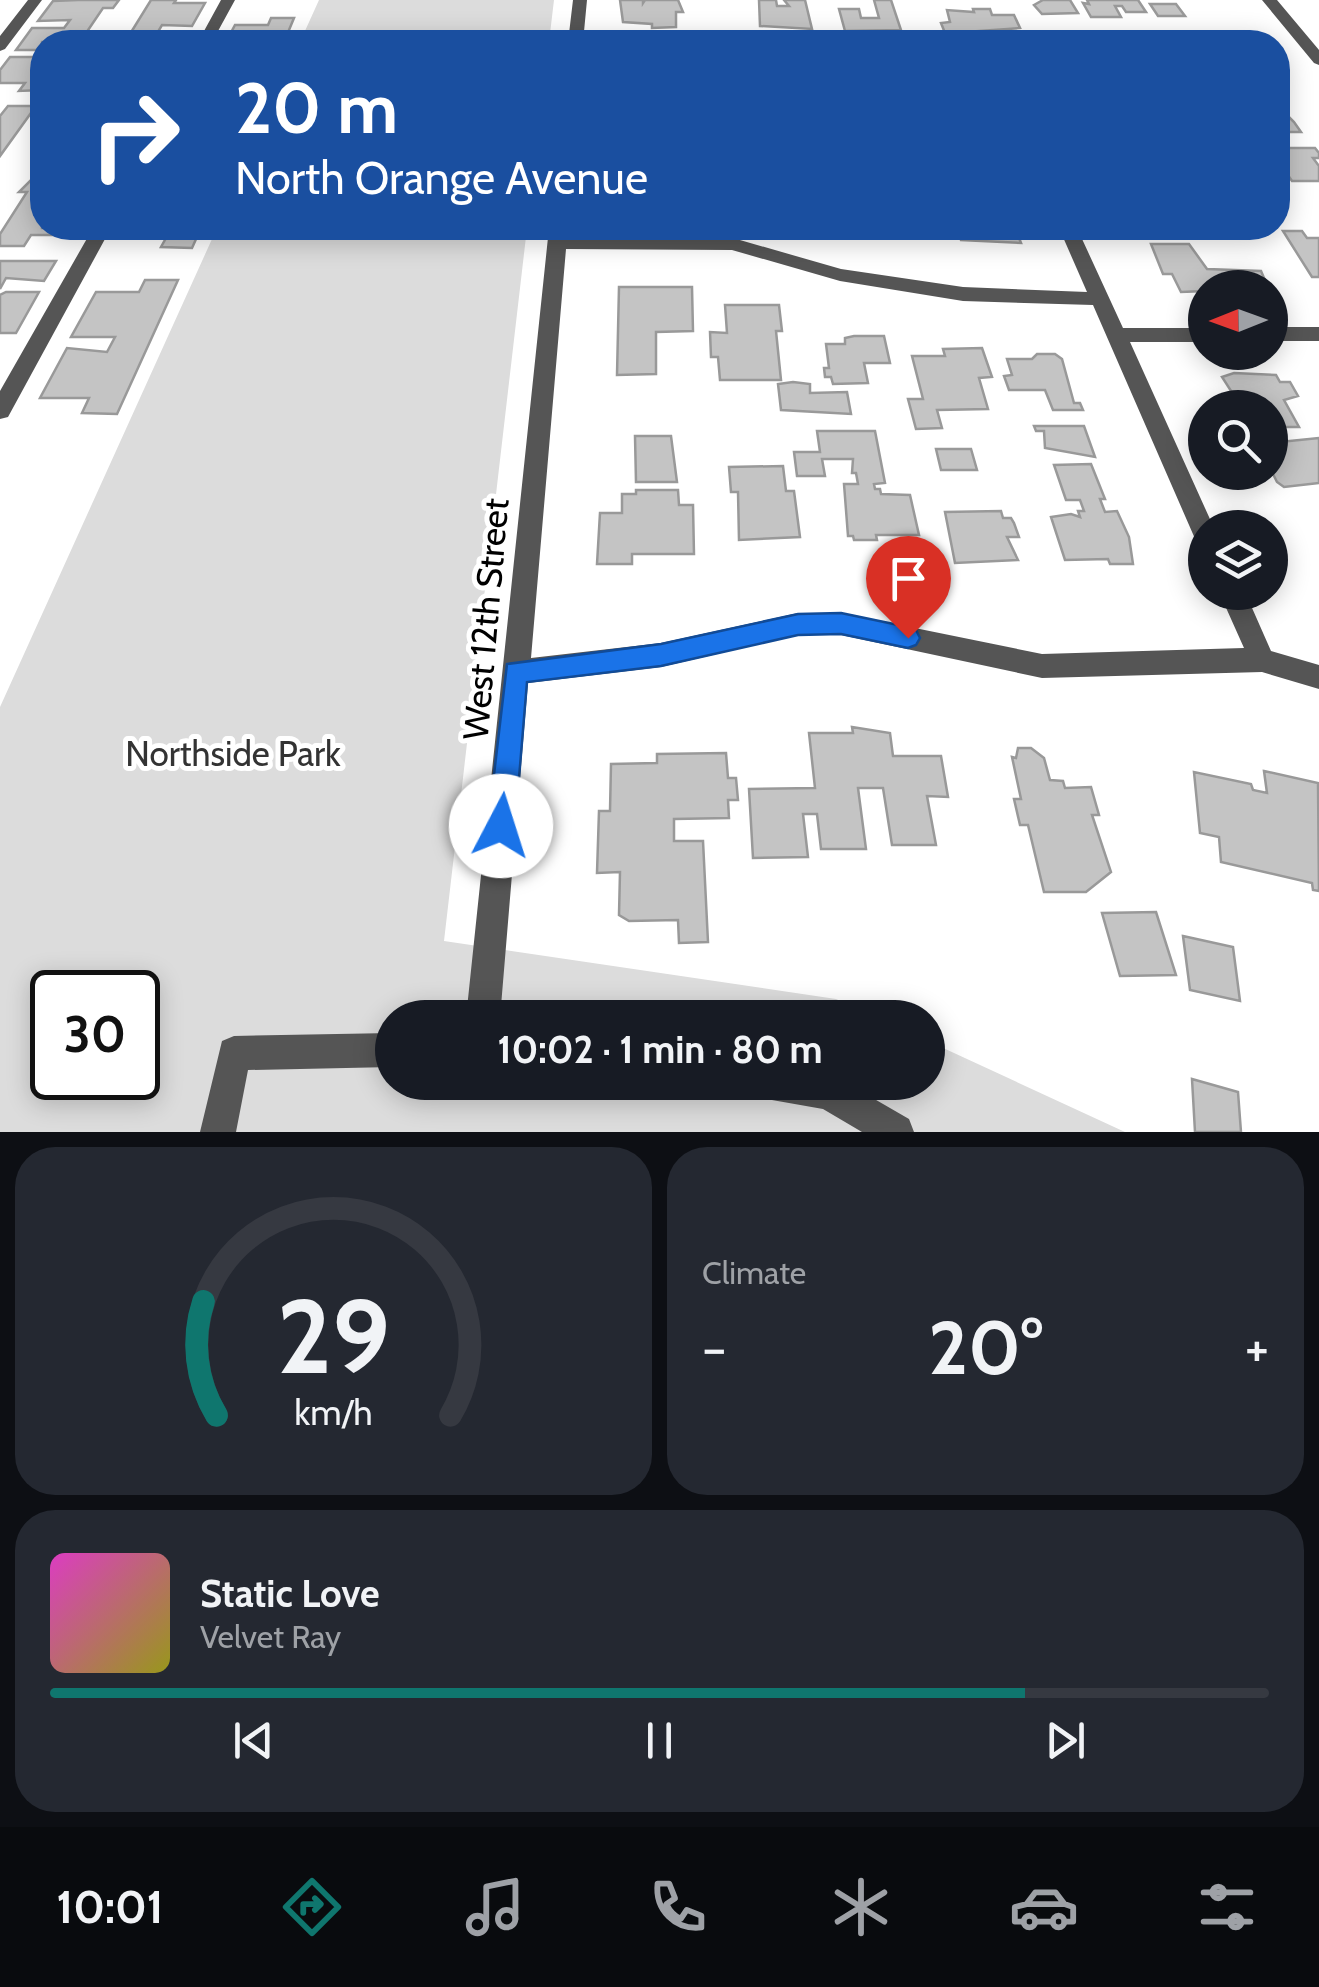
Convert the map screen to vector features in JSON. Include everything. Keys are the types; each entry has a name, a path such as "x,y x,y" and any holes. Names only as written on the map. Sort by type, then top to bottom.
{"street":[{"path":"0,46 35,0"},
{"path":"212,30 228,0"},
{"path":"577,30 580,0"},
{"path":"1270,0 1308,38 1319,60"},
{"path":"0,412 95,240"},
{"name":"West 12th Street","path":"485,1000 557,240"},
{"path":"655,240 733,244 840,275 962,294 1100,299"},
{"path":"1073,240 1194,510"},
{"path":"1288,334 1319,334"},
{"path":"1116,336 1188,335"},
{"path":"1240,610 1262,660"},
{"path":"516,672 661,655 798,624 841,624 1042,666 1262,660 1319,678"},
{"path":"218,1132 234,1052 375,1050"},
{"path":"842,1100 896,1132"}],"green space":[{"path":"319,0 554,0 550,30 305,30"},
{"name":"Northside Park","path":"212,240 526,240 444,941 838,1000 375,1000 375,1100 945,1100 945,1049 1125,1132 0,1132 0,707"}],"building":[{"path":"119,0 113,8 103,8 88,30 31,30 64,28 70,20 38,21 53,1"},
{"path":"151,0 205,3 192,26 162,25 159,30 132,30"},
{"path":"620,0 678,0 683,12 676,12 676,27 652,28 652,24 623,22"},
{"path":"759,0 776,0 777,6 789,6 784,0 805,0 812,29 760,26"},
{"path":"874,0 891,0 901,30 845,30 839,9 859,9 861,18 879,18"},
{"path":"1043,0 1070,0 1078,13 1042,14 1034,5"},
{"path":"1087,0 1138,0 1146,12 1126,12 1122,6 1115,6 1121,17 1091,17 1083,3 1089,4"},
{"path":"1150,4 1176,4 1185,16 1158,16"},
{"path":"973,9 990,9 992,15 1014,15 1020,28 944,30 941,23 950,22 947,10 974,12"},
{"path":"271,18 294,18 289,30 232,30 235,25 268,25"},
{"path":"30,31 30,50 16,50"},
{"path":"10,57 30,57 30,91 19,91 25,83 0,83 0,70"},
{"path":"8,106 30,106 30,114 0,156 0,116"},
{"path":"1290,118 1294,122 1301,132 1290,132"},
{"path":"1290,148 1315,148 1319,153 1319,158 1313,158 1319,166 1319,181 1292,181"},
{"path":"30,181 30,237 24,246 0,246 0,234 27,192 19,192"},
{"path":"1290,231 1319,238 1319,277 1312,277 1289,240"},
{"path":"165,240 196,240 192,248 161,247"},
{"path":"961,240 1020,240 1021,243"},
{"path":"1151,244 1189,244 1207,269 1234,270 1188,270 1188,292 1181,292 1172,274 1163,274"},
{"path":"0,261 56,261 44,281 6,278 0,289"},
{"path":"145,280 178,280 117,414 82,413 89,398 40,398 67,348 107,352 115,337 71,337 96,292 139,292"},
{"path":"619,287 692,287 693,331 656,332 656,374 617,375"},
{"path":"39,292 16,333 0,333 0,295"},
{"path":"725,305 779,305 782,331 776,331 781,380 720,380 718,357 711,357 710,332 727,333"},
{"path":"884,336 890,363 864,363 868,383 833,384 831,377 825,377 824,368 829,368 826,344 845,344 845,338"},
{"path":"982,348 992,377 979,378 988,409 937,410 942,428 916,429 908,399 923,399 912,356 945,356 943,349"},
{"path":"1037,354 1055,354 1062,359 1074,403 1080,403 1083,410 1053,410 1045,390 1009,390 1004,376 1012,375 1007,359 1032,359"},
{"path":"1234,373 1276,375 1280,382 1290,382 1298,396 1288,399 1288,390 1230,390 1222,377"},
{"path":"778,384 810,384 810,393 847,392 851,414 781,410"},
{"path":"1288,407 1299,427 1288,427"},
{"path":"1034,426 1084,426 1095,457 1045,448 1044,431 1036,431"},
{"path":"817,431 875,431 885,483 874,484 875,489 880,489 881,494 910,495 919,535 876,535 877,540 854,540 848,536 844,484 858,484 856,473 852,473 853,459 822,459 825,476 797,476 794,452 820,452"},
{"path":"635,436 671,436 677,482 636,482"},
{"path":"1319,438 1319,483 1288,487 1288,441"},
{"path":"936,449 971,449 977,470 941,470"},
{"path":"1091,464 1105,499 1100,499 1105,512 1117,511 1129,537 1133,564 1110,564 1108,559 1065,560 1051,517 1080,517 1078,511 1084,511 1080,500 1066,500 1054,465"},
{"path":"783,466 786,491 794,491 800,537 739,540 738,492 731,492 729,467"},
{"path":"636,490 678,490 679,505 693,505 694,554 632,554 632,564 597,564 600,513 622,513 622,494 636,494"},
{"path":"1001,511 1003,518 1011,518 1019,537 1007,537 1018,560 955,563 945,512"},
{"path":"852,727 890,733 893,756 941,756 948,797 927,796 936,845 892,845 883,788 858,788 866,849 821,849 817,814 803,814 808,857 753,858 749,789 815,788 809,733 853,733"},
{"path":"1018,748 1031,748 1044,758 1050,780 1063,781 1065,788 1091,787 1099,815 1092,815 1111,872 1086,892 1044,892 1028,825 1020,825 1014,799 1021,799 1012,757 1016,758"},
{"path":"726,753 728,778 736,778 738,800 728,800 729,818 674,819 674,841 703,841 708,942 679,943 678,920 629,921 619,915 620,872 597,873 599,811 610,811 611,764 657,763 657,754"},
{"path":"1264,771 1318,783 1319,891 1313,890 1312,883 1221,862 1219,837 1200,833 1194,772 1251,784 1253,790 1267,793"},
{"path":"1156,912 1176,975 1120,976 1102,913"},
{"path":"1183,936 1233,947 1240,1001 1190,990"},
{"path":"1192,1079 1238,1092 1241,1132 1195,1132"}],"route":[{"path":"501,826 516,672 661,655 798,624 841,624 908,638"}]}
